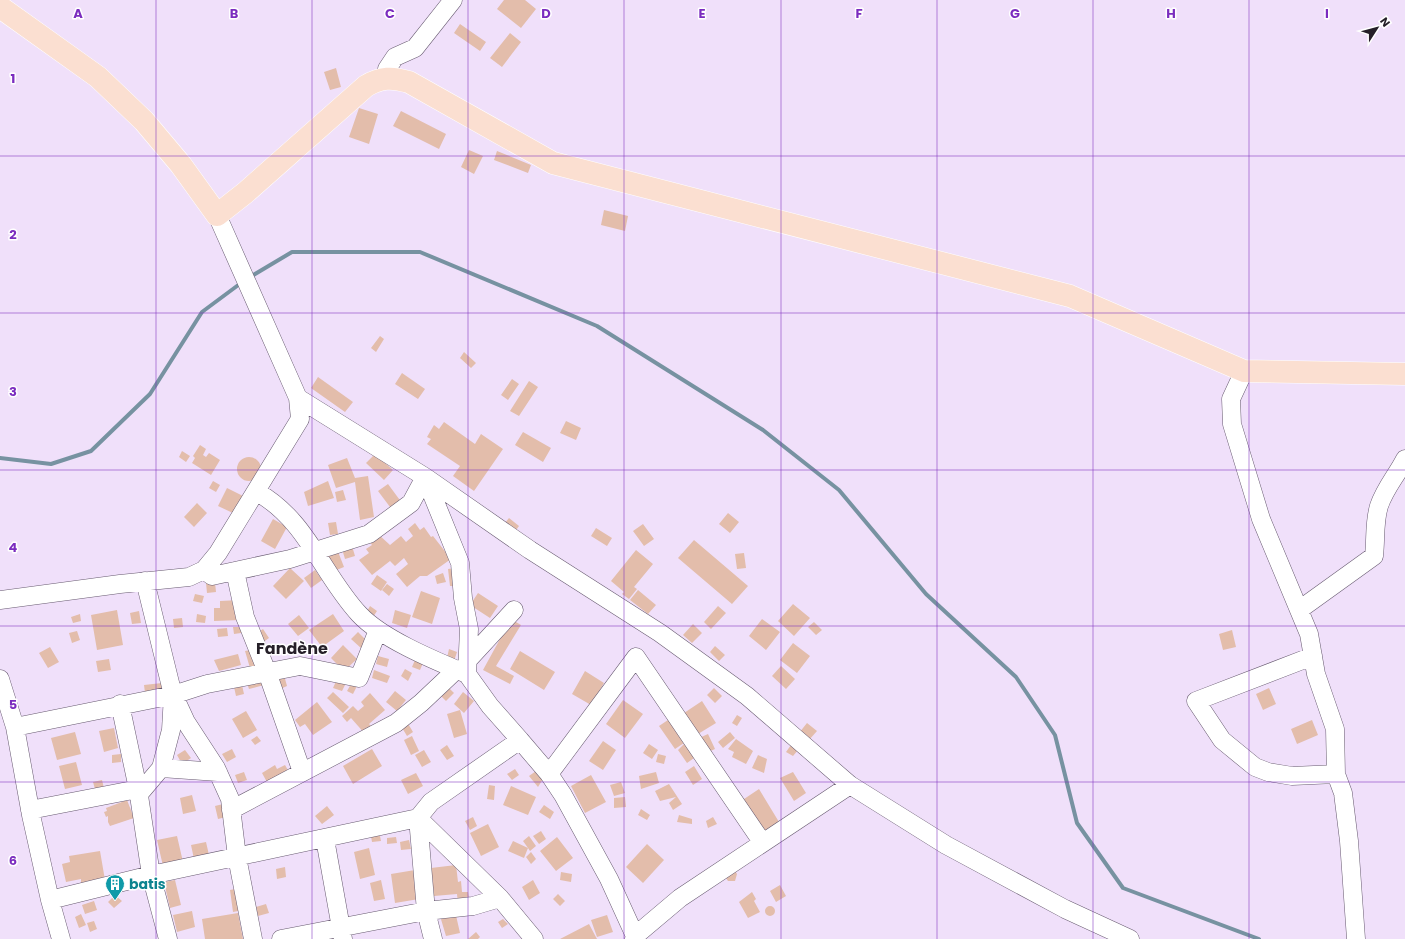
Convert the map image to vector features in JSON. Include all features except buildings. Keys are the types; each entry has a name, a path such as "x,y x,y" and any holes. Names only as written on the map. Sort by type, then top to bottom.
{"main road":[{"path":"0,7 98,77 144,121 217,215 245,193 352,97 376,80 386,78 409,82 554,163 1070,296 1244,371 1405,374"}],"street":[{"path":"386,78 387,69 395,57 415,48 453,0"},
{"path":"0,600 145,581 177,579 189,577 204,570 218,553 257,492 300,419 298,398 217,215"},
{"path":"1244,371 1231,399 1232,424 1261,519 1309,634 1316,674 1335,728 1336,774 1343,793 1349,841 1356,939"},
{"path":"298,398 425,477 530,550 660,633 747,696 850,784 946,845 1065,909 1130,939"},
{"path":"1299,610 1374,556 1374,530 1379,506 1386,490 1405,459"},
{"path":"204,570 212,576 290,559 369,534 411,503 425,477"},
{"path":"425,477 460,563 463,598 469,629 464,668"},
{"path":"257,492 271,500 292,518 359,614 378,630 416,651 464,668 490,706 549,774 563,795 609,879 635,937 680,898 850,784"},
{"path":"235,571 245,618 267,672 302,772"},
{"path":"145,581 173,694 186,722 218,772 230,800 237,857 253,939"},
{"path":"231,810 396,723 464,668 514,610"},
{"path":"15,727 173,694 207,684 300,666 359,678 378,630"},
{"path":"549,774 636,656 762,842"},
{"path":"1313,656 1196,701 1222,740 1255,766 1268,772 1292,776 1336,774"},
{"path":"0,679 15,727 30,810 50,900 61,939"},
{"path":"30,810 139,791 161,768 171,730 173,694"},
{"path":"120,704 139,791 151,875 168,939"},
{"path":"50,900 151,875 418,818 431,802 520,740"},
{"path":"161,768 218,772"},
{"path":"418,818 500,898 534,939"},
{"path":"418,818 426,910 433,939"},
{"path":"325,839 342,933"},
{"path":"281,939 342,933 426,910 473,906 500,898"}],"waterway":[{"path":"250,277 292,252 420,252 597,326 763,430 839,490 926,594 1016,677 1055,735 1077,823 1123,888 1259,939"},
{"path":"0,458 51,464 91,451 150,394 202,312 241,283"}],"place":[{"name":"batis","path":"115,901"}],"district":[{"name":"Fandène","path":"292,648"}]}
